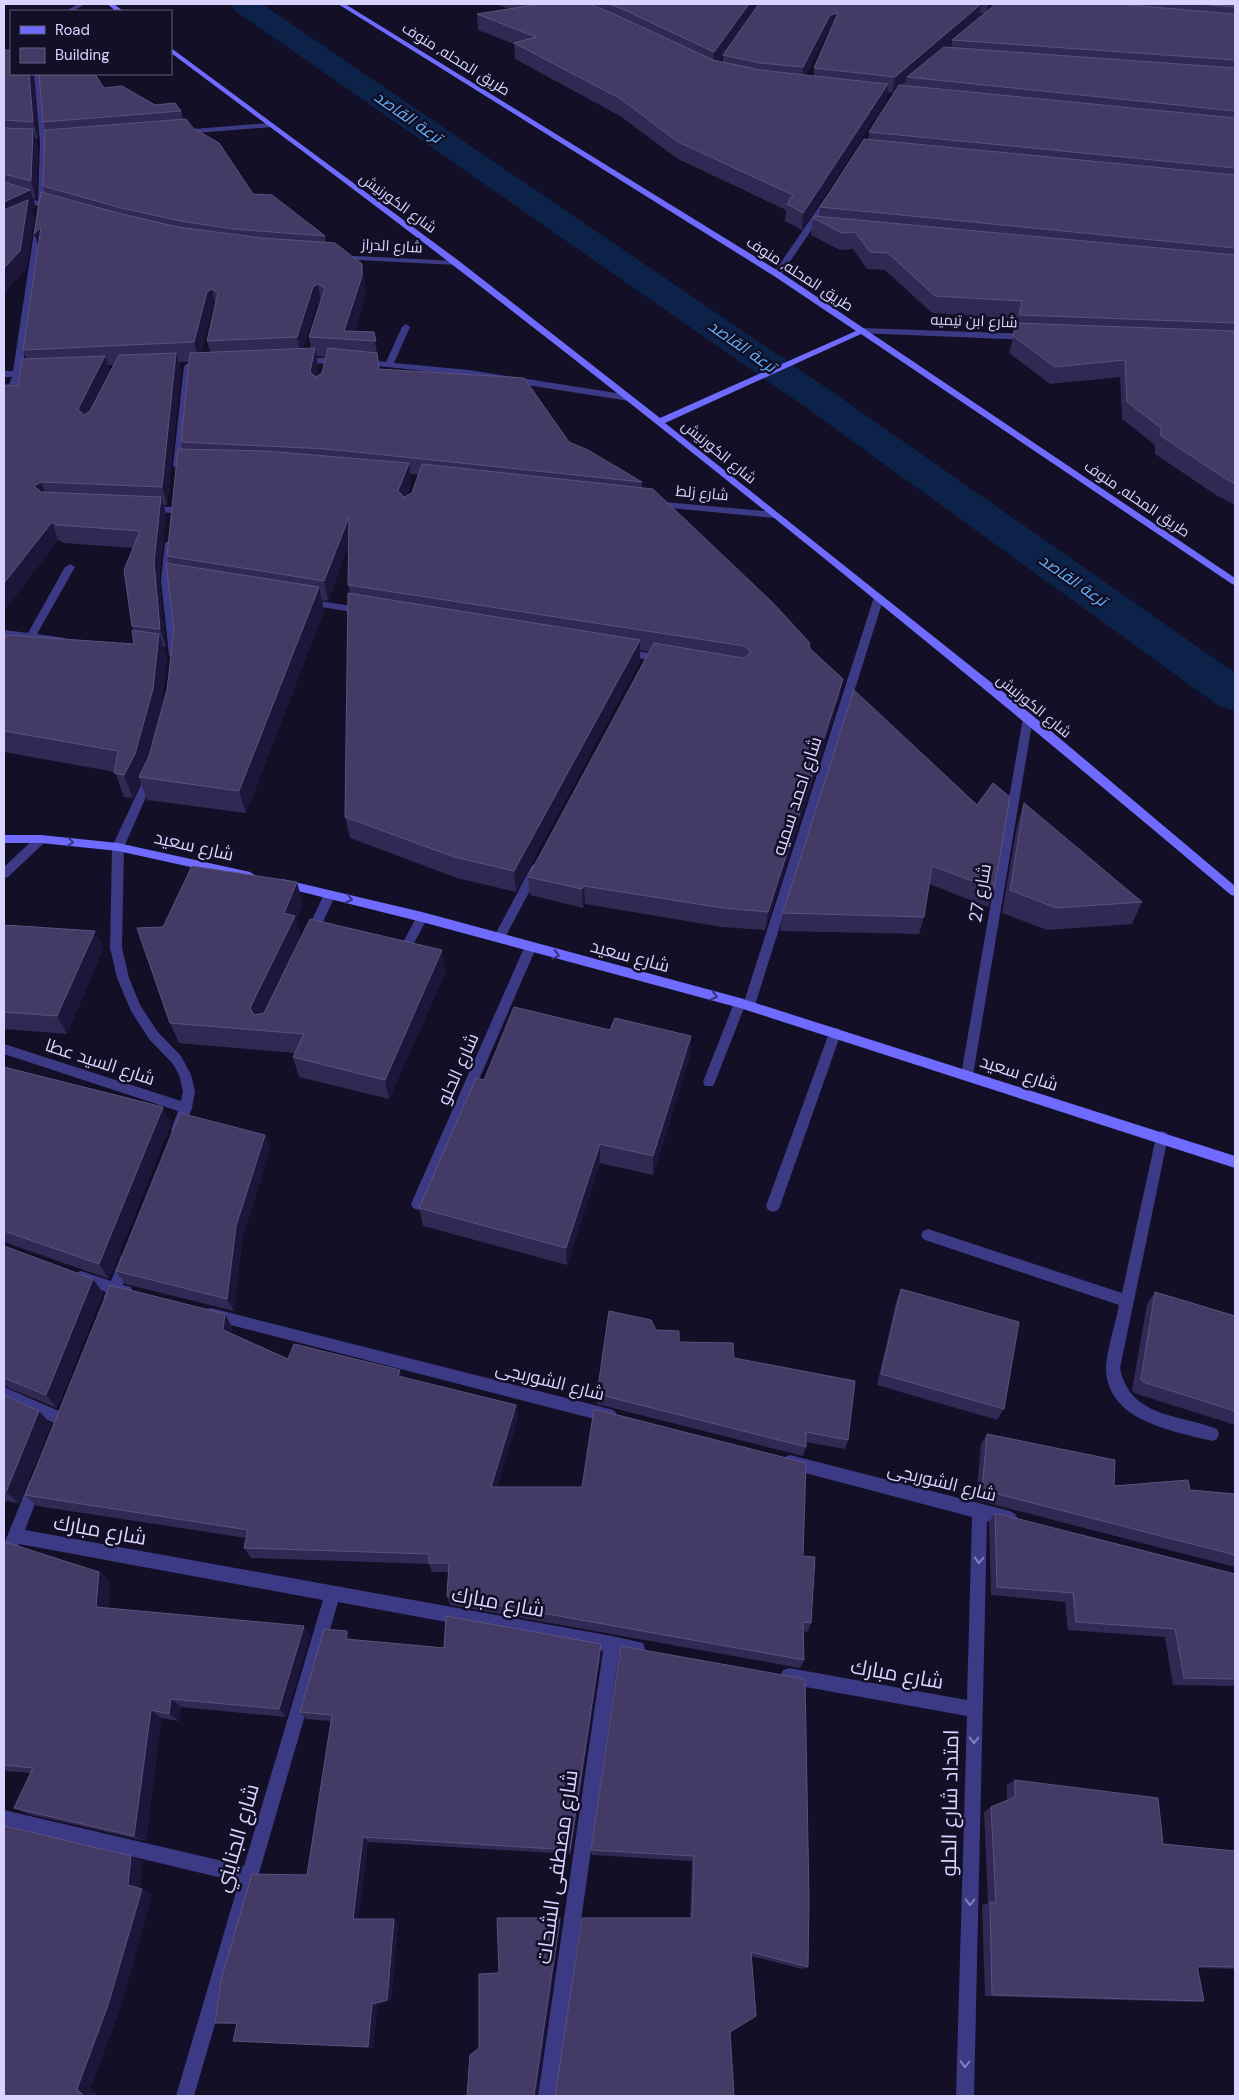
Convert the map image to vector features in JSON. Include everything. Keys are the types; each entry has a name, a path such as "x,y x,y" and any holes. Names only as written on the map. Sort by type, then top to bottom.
{"main road":[{"name":"طريق المحله, منوف","path":"344,4 777,274 1235,582"},
{"name":"شارع الكورنيش","path":"172,51 456,263 659,422 1028,718 1235,892"},
{"path":"659,422 862,331"},
{"name":"شارع سعيد","path":"4,839 42,839 118,847 330,894 422,917 530,948 744,1004 1235,1162"}],"street":[{"path":"71,10 82,4"},
{"path":"4,406 17,374 41,208 37,75"},
{"path":"172,133 270,125"},
{"path":"40,143 54,142"},
{"path":"777,274 834,190"},
{"path":"4,194 41,208 60,209"},
{"path":"31,215 41,208"},
{"path":"810,228 820,229"},
{"name":"شارع الدراز","path":"333,257 456,263"},
{"path":"389,364 406,327"},
{"name":"شارع ابن تيميه","path":"862,331 1039,338"},
{"path":"287,362 307,356 325,360 389,364 469,373 628,398"},
{"path":"322,374 325,360"},
{"path":"181,467 188,366"},
{"path":"4,374 45,373"},
{"name":"شارع زلط","path":"638,502 776,515"},
{"path":"135,509 173,510"},
{"path":"170,536 170,652 173,670"},
{"path":"31,636 70,567"},
{"name":"شارع احمد سميه","path":"709,1082 744,1004 878,597"},
{"path":"292,600 370,612"},
{"path":"4,633 69,641"},
{"path":"612,650 648,661 678,661"},
{"name":"شارع 27","path":"967,1075 1028,718"},
{"path":"155,760 150,778 118,847 116,948 122,978 135,1007 153,1035 177,1060 185,1075 189,1091 186,1108 172,1145"},
{"path":"4,874 42,839"},
{"path":"499,938 541,858"},
{"path":"306,945 330,894"},
{"path":"403,953 422,917"},
{"name":"شارع الحلو","path":"418,1204 530,948"},
{"path":"773,1206 835,1033"},
{"name":"شارع السيد عطا","path":"4,1049 186,1108"},
{"path":"1162,1137 1113,1368 1114,1382 1120,1395 1132,1407 1146,1414 1212,1434"},
{"path":"928,1235 1128,1301"},
{"path":"107,1307 132,1244"},
{"path":"69,1273 143,1297"},
{"name":"شارع الشوربجى","path":"200,1312 624,1420"},
{"path":"4,1394 61,1419"},
{"name":"شارع الشوربجى","path":"778,1459 1027,1523"},
{"path":"4,1563 40,1473"},
{"name":"امتداد شارع الحلو","path":"965,2096 980,1511"},
{"name":"شارع مبارك","path":"15,1536 652,1651"},
{"name":"شارع الجنايني","path":"185,2096 333,1593"},
{"name":"شارع مصطفى الشحات","path":"547,2096 612,1644"},
{"name":"شارع مبارك","path":"769,1672 974,1709"},
{"path":"4,1818 250,1876"}],"building":[{"path":"540,4 589,4 713,60 760,70 888,84 803,213 787,204 793,195 678,142 621,99 514,43 536,37 477,14"},
{"path":"608,4 749,4 714,52"},
{"path":"759,4 981,4 895,77 814,68 838,13 830,15 803,67 760,63 723,55"},
{"path":"996,4 1119,4 1235,13 1235,60 952,40"},
{"path":"1200,4 1235,4 1235,7"},
{"path":"944,47 1235,68 1235,111 907,77"},
{"path":"4,50 10,50 10,75 29,75 33,122 4,120"},
{"path":"39,75 96,75 104,88 122,86 155,105 175,103 181,111 43,122"},
{"path":"899,85 1235,118 1235,168 869,132"},
{"path":"186,119 193,128 219,143 253,194 272,195 325,236 233,229 181,221 121,208 43,186 45,130"},
{"path":"4,128 33,129 31,181 4,174"},
{"path":"864,139 1235,175 1235,248 820,207"},
{"path":"4,182 30,190 4,202"},
{"path":"41,192 178,227 262,238 335,243 362,264 362,276 344,331 374,332 376,341 309,337 325,288 318,284 313,287 297,337 207,341 218,293 212,289 207,292 194,342 23,350 41,227 34,234"},
{"path":"28,200 20,251 4,268 4,210"},
{"path":"815,216 1235,255 1235,323 1019,315 1022,301 935,296 888,253 870,252 855,232 842,233 813,218"},
{"path":"1016,323 1235,331 1235,484 1161,436 1161,428 1127,402 1125,360 1055,367 1013,336"},
{"path":"315,348 310,372 316,377 322,373 328,348 377,353 379,369 524,378 569,442 588,450 642,482 327,449 181,442 190,353"},
{"path":"176,353 162,487 41,482 34,486 41,492 161,497 154,562 160,629 132,626 124,570 140,531 57,525 52,522 4,583 4,386 18,386 22,359 105,356 78,409 84,415 90,411 119,355"},
{"path":"178,449 266,451 409,463 398,491 404,497 412,493 422,464 653,489 773,603 809,642 810,649 843,679 768,912 723,908 584,886 582,889 528,877 654,643 743,658 750,654 750,651 744,646 348,585 349,517 324,581 167,556"},
{"path":"166,563 319,587 239,791 139,777 149,756 167,690 174,630"},
{"path":"348,593 640,640 514,871 454,857 345,817"},
{"path":"132,630 159,634 153,689 135,754 124,775 114,773 118,751 4,731 4,641 6,635 134,644"},
{"path":"854,690 977,805 993,783 1010,797 994,889 932,866 924,917 783,913"},
{"path":"1024,803 1142,902 1056,908 1010,890"},
{"path":"192,866 297,882 284,913 295,916 250,1008 254,1015 264,1013 310,919 442,950 385,1080 293,1057 304,1034 170,1023 137,928 163,927"},
{"path":"4,925 95,931 57,1016 4,1012"},
{"path":"514,1007 610,1030 615,1018 691,1036 653,1156 600,1144 566,1248 419,1208 476,1078 484,1080"},
{"path":"4,1067 163,1107 99,1264 4,1231"},
{"path":"180,1113 265,1135 236,1226 227,1299 116,1271"},
{"path":"4,1246 93,1279 46,1395 4,1378"},
{"path":"110,1285 225,1314 223,1330 288,1359 294,1344 400,1370 398,1376 516,1405 491,1487 582,1487 594,1409 806,1463 803,1556 815,1557 811,1623 803,1622 804,1660 447,1596 449,1563 429,1563 429,1554 244,1548 248,1530 25,1495"},
{"path":"901,1289 1019,1322 1004,1409 881,1374"},
{"path":"1155,1292 1235,1316 1235,1411 1143,1382 1141,1379"},
{"path":"609,1311 651,1320 656,1330 679,1331 679,1342 733,1343 734,1358 855,1381 848,1440 806,1432 806,1447 597,1394"},
{"path":"4,1395 39,1411 6,1492 4,1491"},
{"path":"987,1434 1115,1460 1114,1486 1188,1480 1190,1490 1235,1494 1235,1555 982,1490"},
{"path":"995,1513 1235,1574 1235,1679 1184,1678 1175,1629 1076,1622 1073,1593 997,1587"},
{"path":"5,1542 99,1572 96,1607 304,1626 279,1709 171,1699 169,1714 151,1710 134,1836 14,1808 33,1768 4,1765"},
{"path":"446,1616 601,1644 570,1850 363,1837 353,1919 394,1919 387,2000 372,2004 368,2047 233,2041 237,2023 215,2023 221,1980 252,1874 307,1875 332,1715 300,1712 324,1629 347,1631 346,1639 444,1648"},
{"path":"621,1646 805,1679 809,1899 808,1967 751,1952 756,2016 730,2032 734,2096 555,2096 582,1918 692,1918 694,1856 591,1850"},
{"path":"1015,1780 1158,1798 1163,1844 1235,1851 1235,1967 1197,1966 1204,2001 992,1995 990,1902 996,1903 991,1807 1015,1797"},
{"path":"5,1826 131,1856 128,1885 142,1889 108,2005 77,2089 84,2096 4,2096"},
{"path":"497,1918 560,1918 534,2096 467,2096 470,2055 479,2048 479,1974 499,1973"}],"waterway":[{"name":"ترعة القاصد","path":"244,4 821,401 1235,695"}]}
